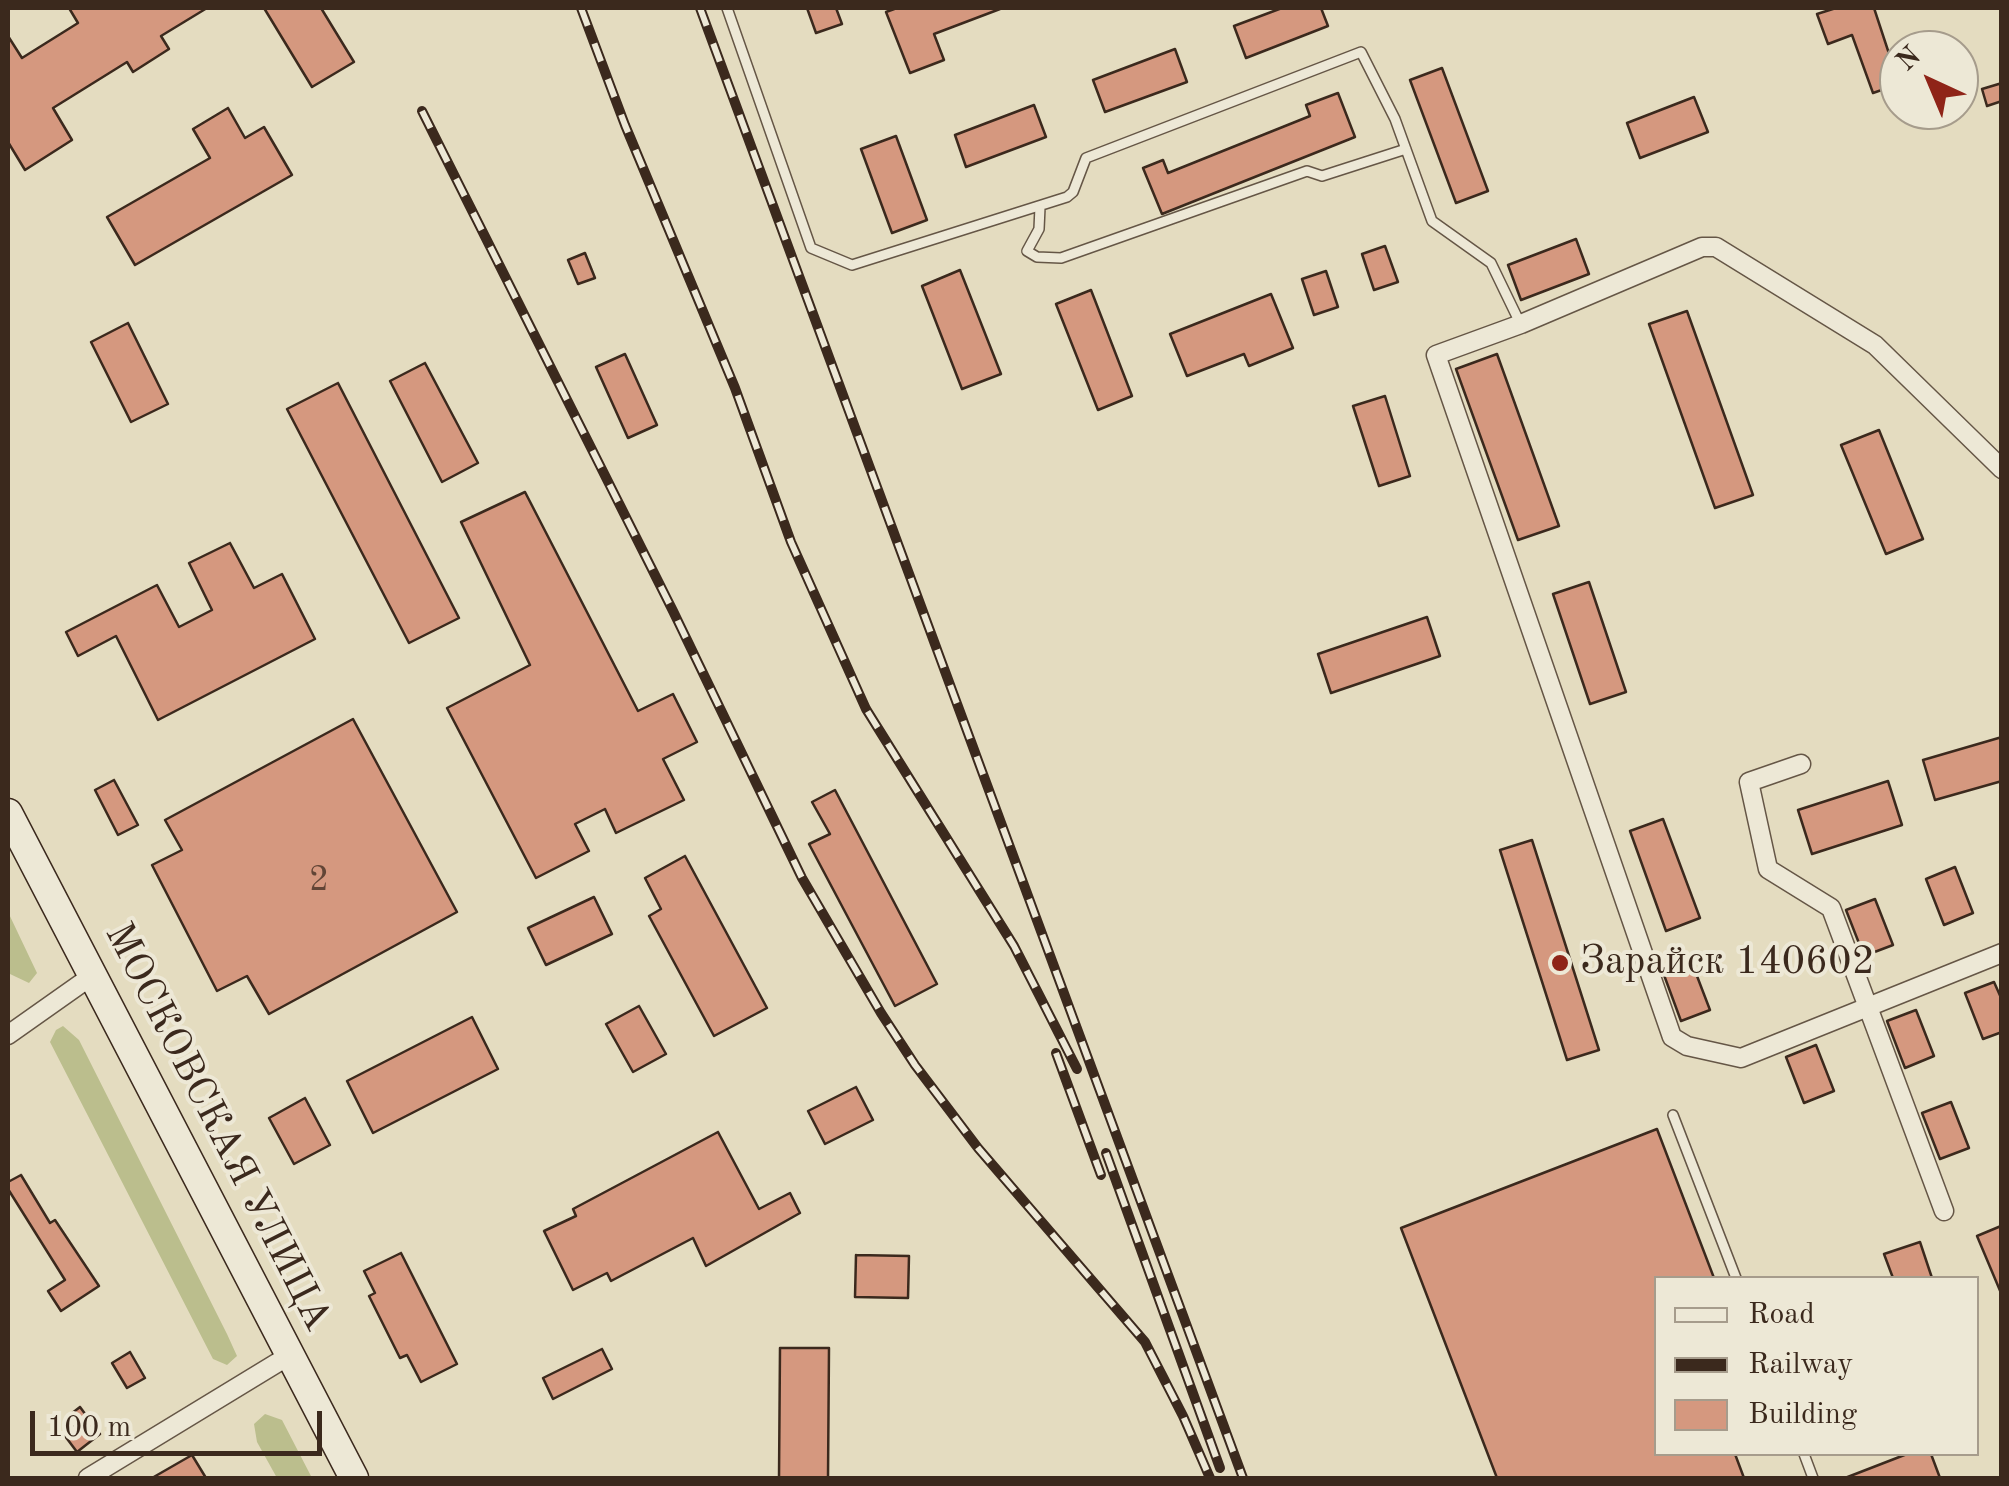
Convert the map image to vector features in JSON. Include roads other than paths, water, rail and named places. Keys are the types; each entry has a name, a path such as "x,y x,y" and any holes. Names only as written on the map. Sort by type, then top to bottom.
{"main road":[{"name":"МОСКОВСКАЯ УЛИЦА","path":"8,813 354,1478"}],"street":[{"path":"2002,470 1875,345 1716,247 1702,247 1436,355 1672,1037 1688,1046 1741,1058 2002,953"},
{"path":"1801,764 1750,782 1768,869 1831,908 1944,1211"},
{"path":"8,1035 93,974"},
{"path":"88,1478 290,1355"}],"lane":[{"path":"727,8 811,248 852,266 1040,206 1073,192 1086,158 1361,52 1396,119 1432,222 1491,264 1520,324"},
{"path":"1040,206 1039,229 1027,251 1037,257 1061,258 1307,171 1322,176 1406,149"},
{"path":"1674,1115 1735,1276"}],"railway":[{"path":"581,8 625,125 735,388 791,542 866,709 1014,946 1077,1069"},
{"path":"700,8 1243,1478"},
{"path":"422,111 802,878 915,1065 978,1148 1145,1342 1210,1478"},
{"path":"1056,1053 1101,1175"},
{"path":"1106,1153 1220,1468"}],"place":[{"name":"Зарайск 140602","path":"1560,963"}]}
